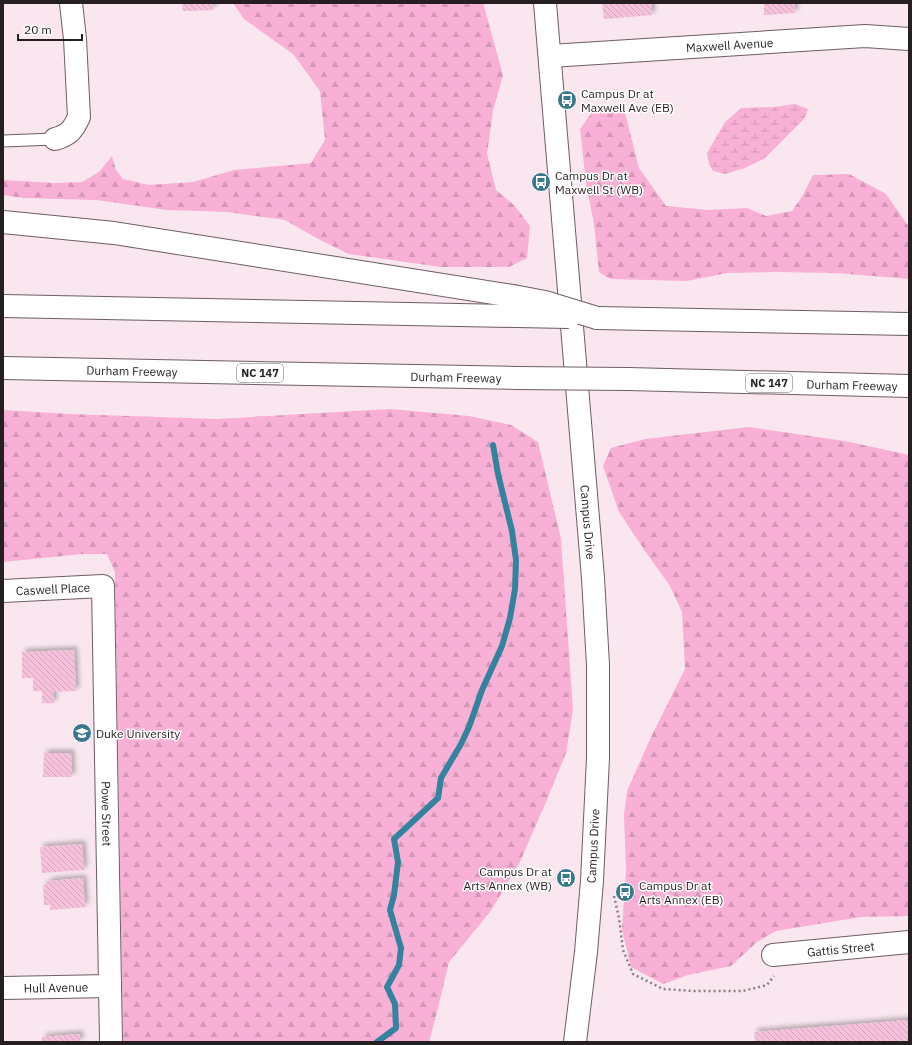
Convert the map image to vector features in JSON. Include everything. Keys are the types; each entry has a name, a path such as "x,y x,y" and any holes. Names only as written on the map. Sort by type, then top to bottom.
{"main road":[{"path":"55,139 65,136 74,128 79,117 75,39 71,3"},
{"name":"Campus Drive","path":"545,3 594,578 598,665 598,758 592,880 586,952 575,1042"},
{"name":"Maxwell Avenue","path":"550,56 865,36 909,39"},
{"path":"3,222 114,232 514,306"},
{"path":"3,306 514,306 545,302 596,318 909,324"},
{"name":"Durham Freeway","path":"3,368 628,379 909,386"},
{"name":"Caswell Place","path":"3,591 103,586"},
{"name":"Powe Street","path":"103,586 111,1042"},
{"name":"Gattis Street","path":"773,955 909,942"},
{"name":"Hull Avenue","path":"3,988 110,986"}],"lane":[{"path":"3,141 55,139"}],"path":[{"path":"612,889 619,918 623,950 633,974 663,989 694,991 743,991 758,988 767,985 773,978 778,967 773,955"}],"green space":[{"path":"233,3 483,3 503,75 493,111 487,154 496,190 515,206 530,226 527,258 509,267 441,267 349,254 320,240 285,220 227,212 167,210 96,200 23,198 3,195 3,180 55,183 82,182 99,172 112,156 116,170 123,179 149,185 193,182 234,170 311,163 325,140 320,91 293,54 244,19"},
{"path":"795,104 808,109 804,119 765,158 745,168 725,174 713,171 709,164 707,153 725,122 741,108 774,107"},
{"path":"611,107 625,113 639,168 666,206 708,210 747,208 766,216 792,211 803,195 813,175 849,174 886,194 909,227 909,279 836,273 776,272 727,273 687,281 610,279 599,272 594,224 586,183 580,129 592,112"},
{"path":"390,409 469,416 511,425 538,442 561,539 573,710 566,753 546,802 519,864 490,912 449,962 429,1042 123,1042 115,572 107,554 83,554 3,562 3,410 217,419"},
{"path":"749,427 845,441 909,455 909,916 861,917 776,931 757,942 731,966 688,975 663,984 631,967 622,930 626,870 624,815 627,791 651,737 685,669 682,612 670,586 619,512 603,466 611,448 645,439"}],"building":[{"path":"182,3 213,3 213,10 183,11"},
{"path":"602,3 651,3 652,15 604,19"},
{"path":"764,3 794,3 795,13 764,15"},
{"path":"74,650 76,691 53,692 54,703 42,703 42,691 33,691 33,678 22,678 22,652"},
{"path":"44,753 71,753 72,777 43,777"},
{"path":"82,844 84,870 42,873 40,847"},
{"path":"83,878 85,907 50,910 50,905 44,905 43,885 48,884 48,881"},
{"path":"909,1020 909,1042 755,1042 754,1032"},
{"path":"80,1034 80,1042 42,1042 42,1037"}],"waterway":[{"path":"377,1042 396,1028 395,1004 387,987 399,965 401,948 390,910 394,895 398,862 394,839 438,798 441,778 469,727 482,690 502,646 510,618 515,589 516,560 512,531 498,474 493,445"}],"place":[{"name":"Campus Dr at Maxwell Ave (EB)","path":"567,100"},
{"name":"Campus Dr at Maxwell St (WB)","path":"541,182"},
{"name":"Duke University","path":"82,733"},
{"name":"Campus Dr at Arts Annex (WB)","path":"566,878"},
{"name":"Campus Dr at Arts Annex (EB)","path":"625,892"}]}
